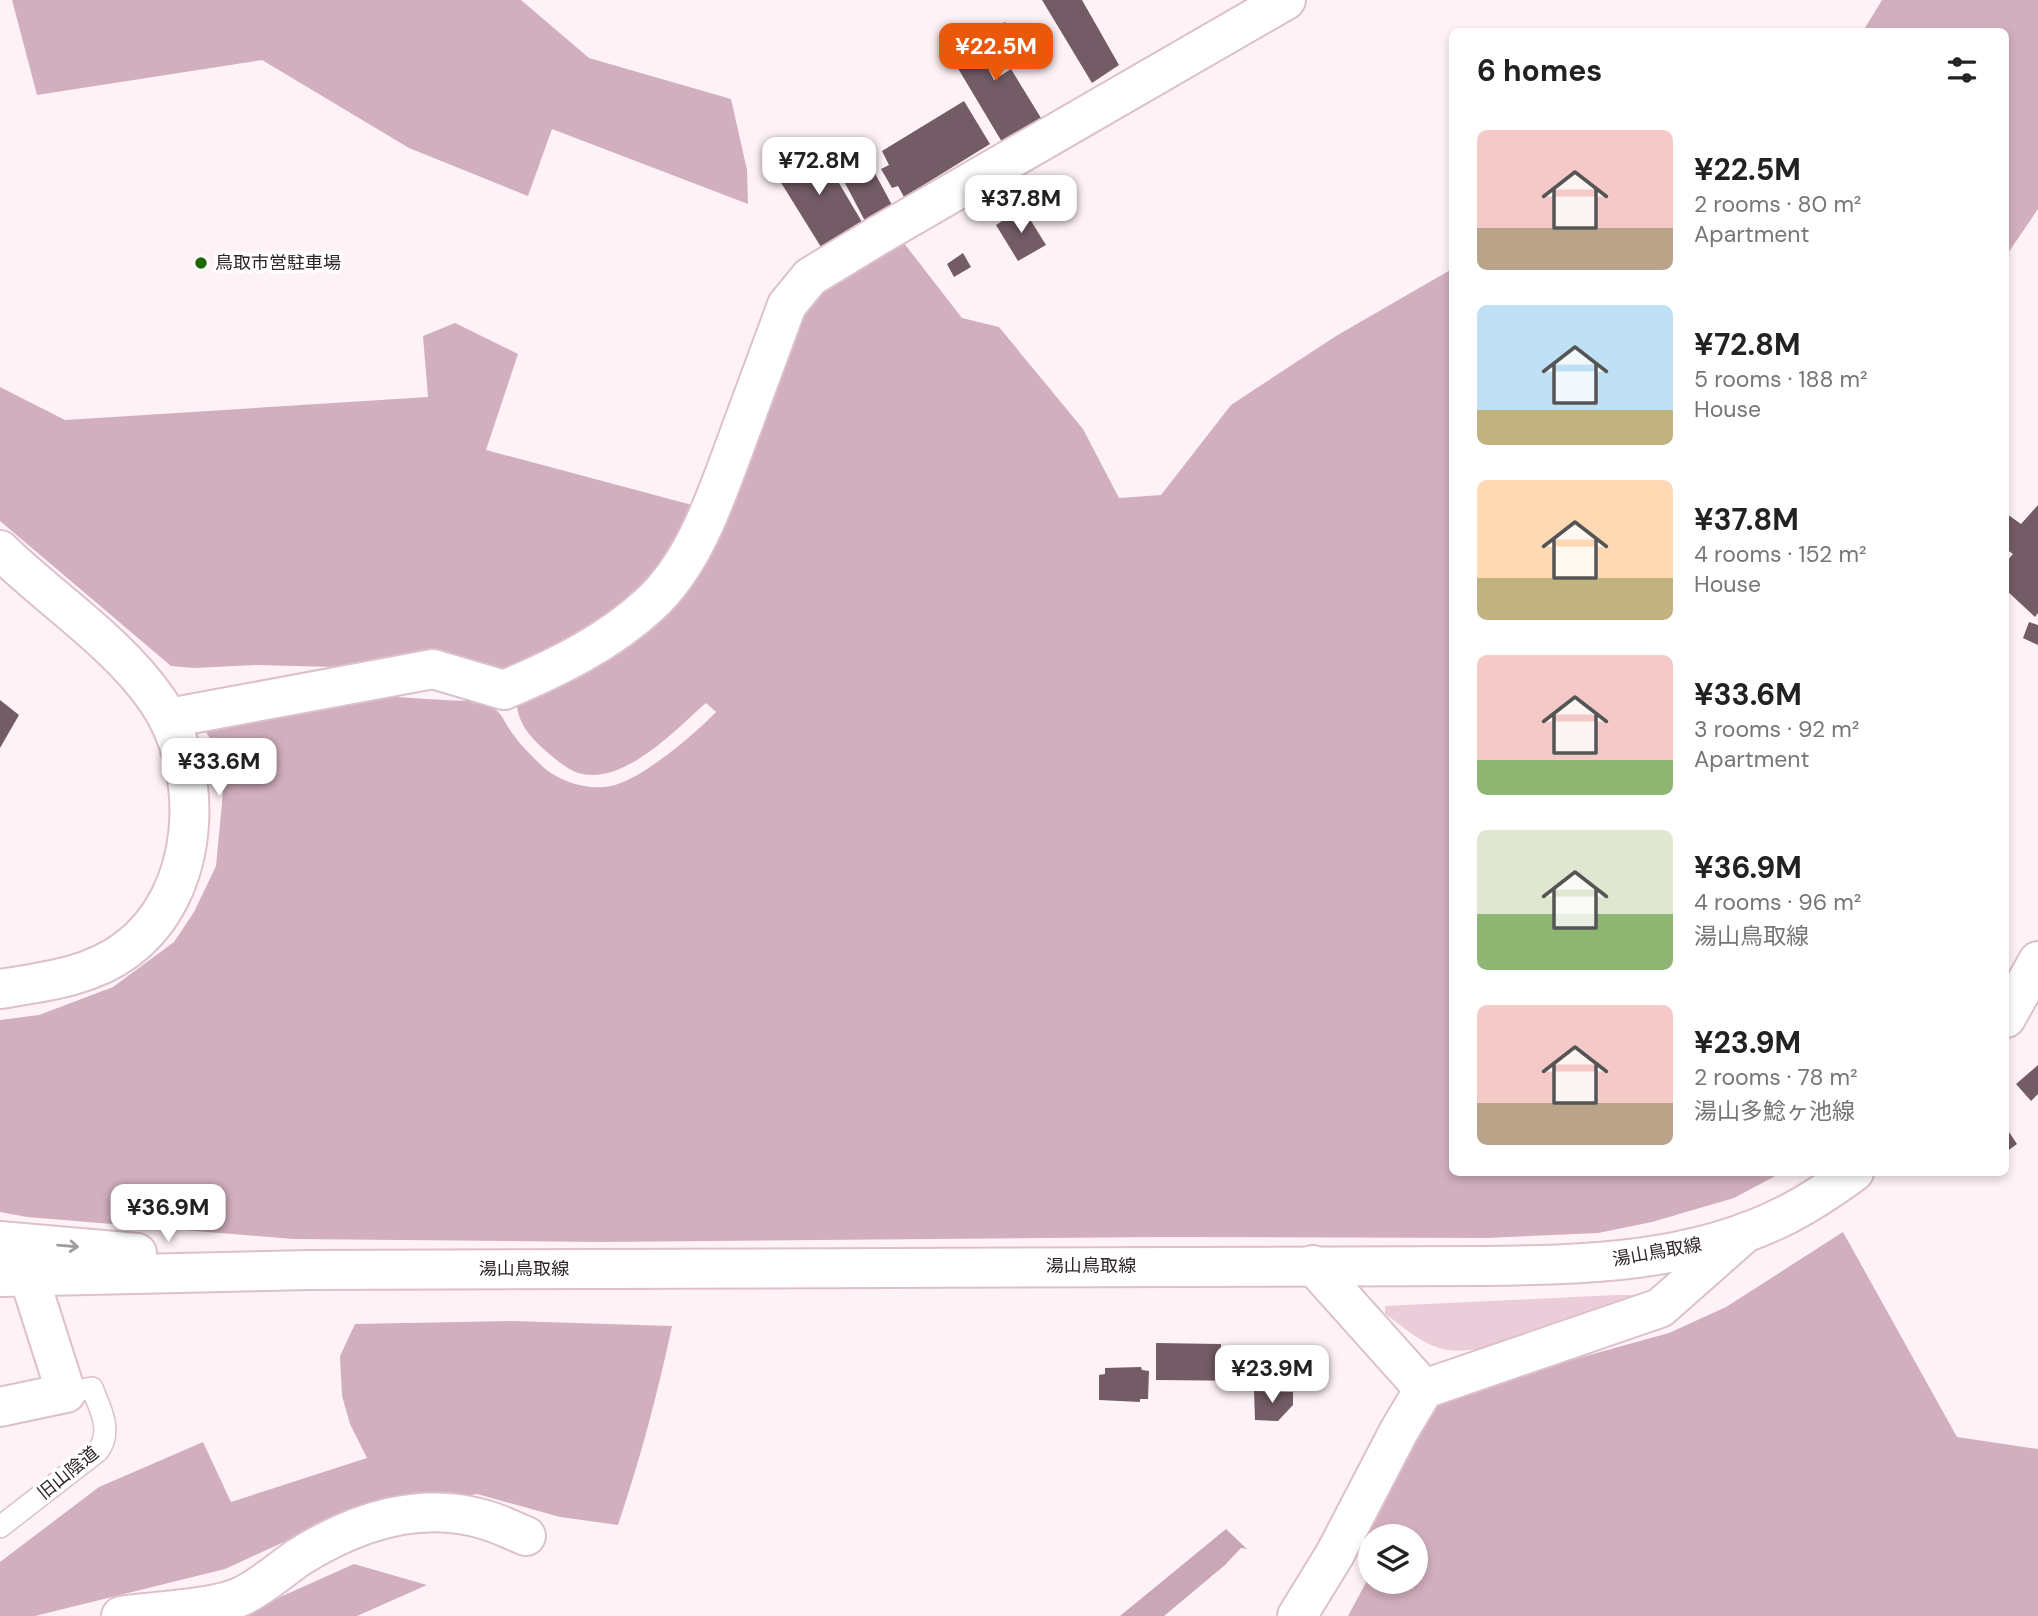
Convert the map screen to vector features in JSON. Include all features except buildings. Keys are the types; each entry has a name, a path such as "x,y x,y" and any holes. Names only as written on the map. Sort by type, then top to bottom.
{"street":[{"path":"169,718 433,669 504,690 560,666 626,625 652,603 676,575 713,505 788,304 810,277 1286,0"},
{"path":"0,550 29,579 120,658 155,697 169,718 185,763 190,807 183,860 174,886 162,911 145,933 126,950 103,964 57,979 0,989"},
{"path":"2009,1013 2038,961"},
{"name":"湯山鳥取線","path":"14,1277 308,1270 1518,1266 1601,1262 1655,1256 1746,1232 1812,1201 1848,1176"},
{"path":"1297,1616 1335,1553 1424,1389 1660,1308 1746,1232"},
{"name":"湯山鳥取線","path":"0,1241 308,1270"},
{"path":"1313,1265 1424,1389"},
{"path":"0,1407 66,1394 14,1277"},
{"path":"121,1616 213,1604 240,1597 319,1546 343,1533 386,1517 423,1513 465,1515 487,1520 526,1536"}],"lane":[{"name":"旧山陰道","path":"0,1527 102,1446 106,1432 104,1418 92,1388 66,1394"}],"shaded area":[{"path":"12,0 521,0 589,58 731,99 747,170 748,204 552,129 528,196 409,148 262,60 37,95"},
{"path":"1882,0 2038,0 2038,209 2009,252 2009,28 1865,28"},
{"path":"900,238 962,318 999,327 1083,429 1119,498 1161,495 1231,405 1336,336 1449,271 1449,1176 1775,1176 1734,1198 1652,1222 1598,1233 1487,1238 1162,1237 601,1242 293,1239 27,1217 0,1212 0,1020 39,1015 113,987 174,942 194,912 216,866 223,792 211,740 199,721 192,696 220,687 241,687 479,701 501,715 515,737 548,771 564,780 593,787 623,782 652,766 716,712 706,703 648,753 631,764 595,775 574,771 541,747 523,724 517,703 633,634 803,302"},
{"path":"455,323 518,354 486,450 692,505 671,564 633,605 504,673 407,677 336,667 171,666 0,521 0,387 65,420 428,397 423,336"},
{"path":"1843,1232 1957,1437 2038,1449 2038,1616 1348,1616 1360,1594 1428,1594 1428,1524 1367,1524 1436,1404 1499,1380 1669,1333 1726,1307"},
{"path":"1638,1295 1538,1334 1458,1351 1424,1342 1385,1314 1385,1306"},
{"path":"512,1321 672,1326 648,1426 618,1525 560,1517 477,1494 332,1520 225,1569 35,1616 0,1616 0,1562 99,1487 203,1442 231,1502 367,1458 350,1424 342,1396 340,1356 355,1324"},
{"path":"1226,1529 1247,1549 1241,1548 1225,1565 1164,1616 1120,1616"},
{"path":"354,1564 427,1585 357,1616 222,1616 269,1602"}],"place":[{"name":"鳥取市営駐車場","path":"201,263"}]}
